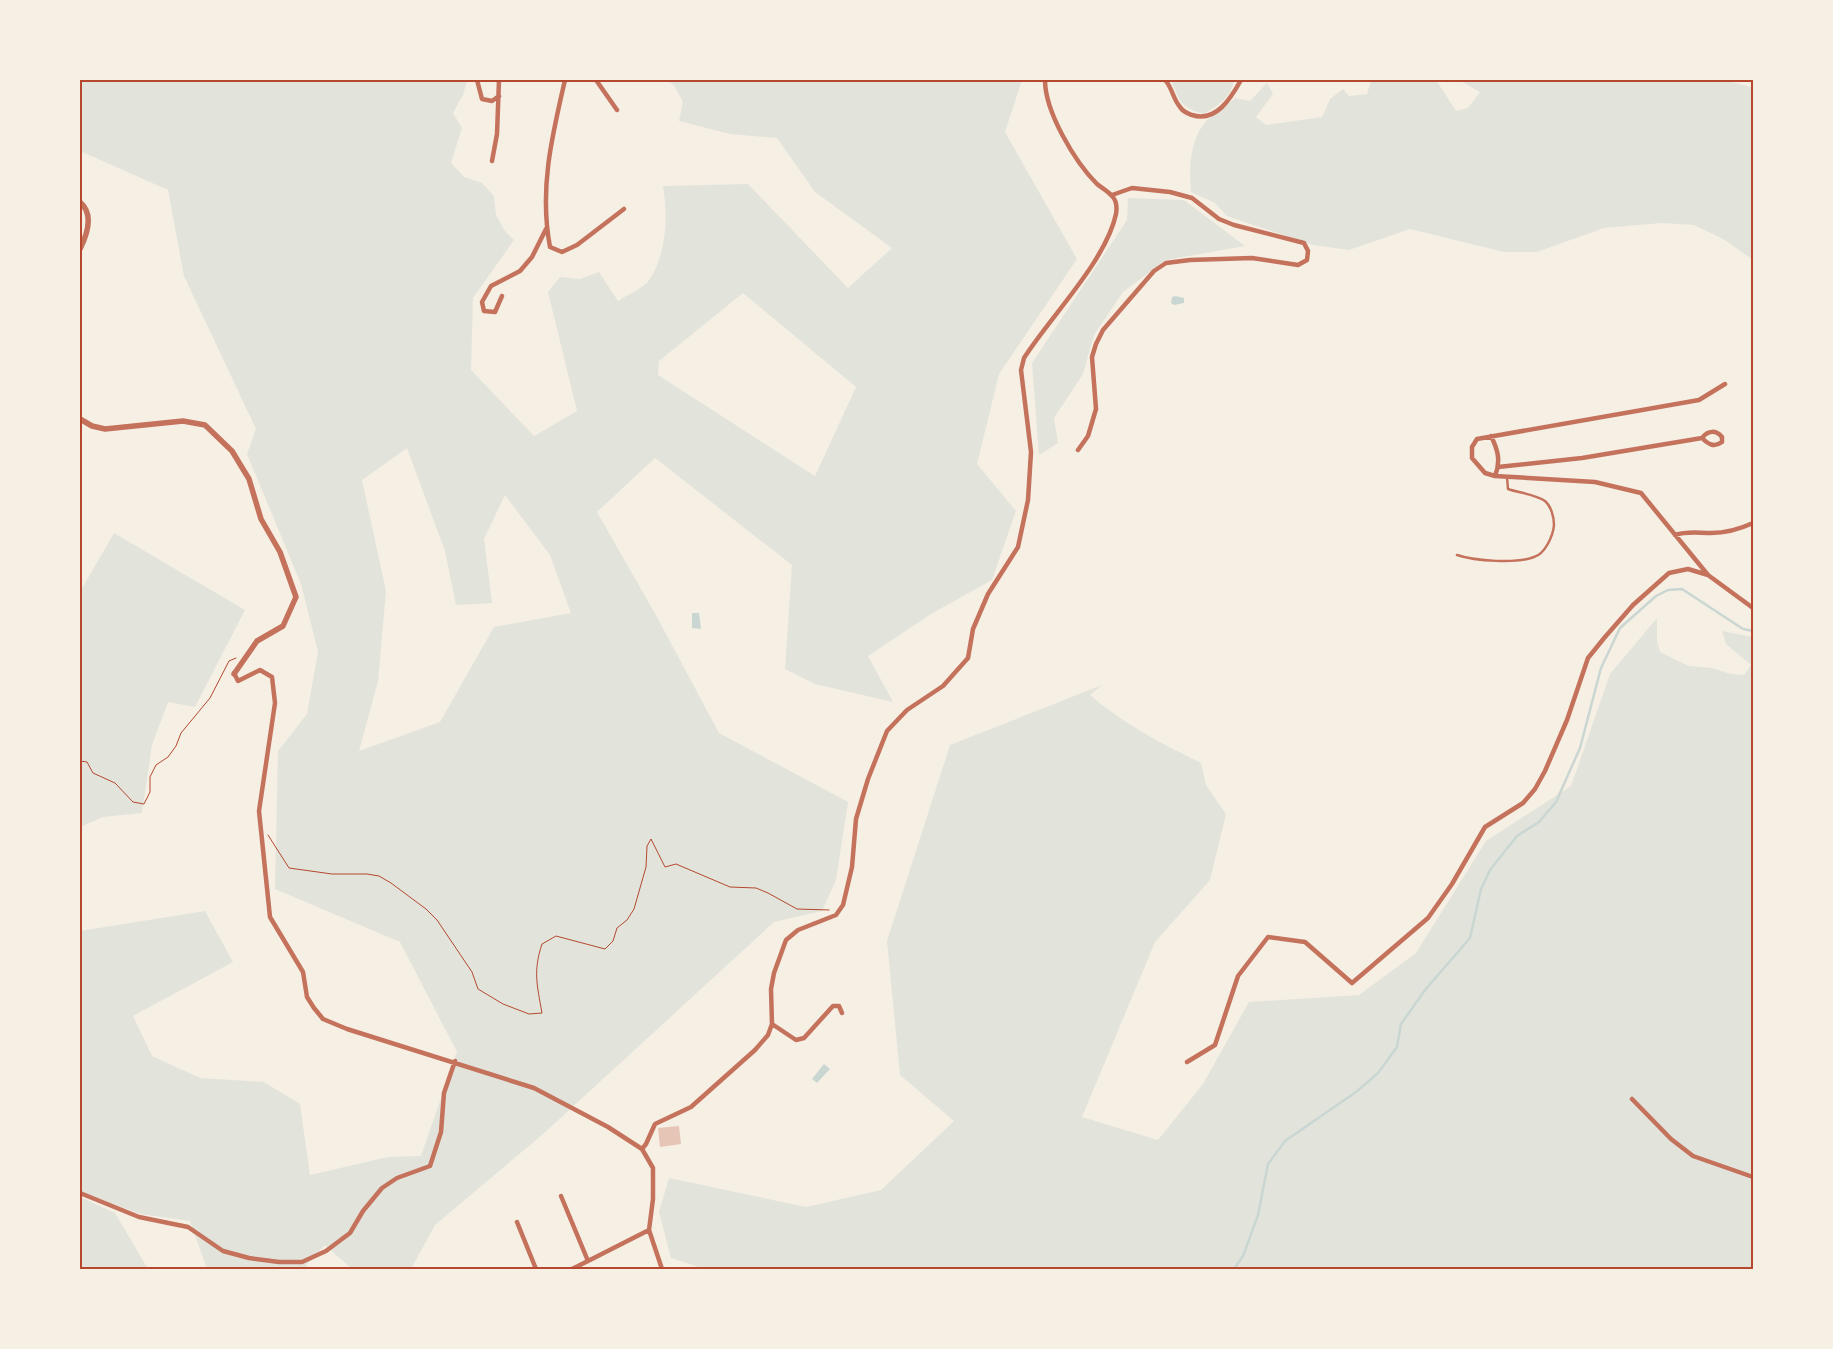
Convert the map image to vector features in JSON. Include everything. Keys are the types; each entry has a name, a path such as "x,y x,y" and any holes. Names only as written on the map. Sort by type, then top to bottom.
{"street":[{"path":"477,80 482,99 492,101 499,96"},
{"path":"492,161 497,134 499,80"},
{"path":"565,80 554,123 546,176 546,227 550,247 562,252 577,245 624,209"},
{"path":"596,80 617,110"},
{"path":"642,1149 655,1124 691,1107 755,1050 768,1035 772,1024 771,989 774,973 786,940 798,930 836,916 847,893 852,867 856,818 868,779 887,731 907,710 943,686 968,658 974,629 988,594 1018,548 1028,500 1032,452 1021,370 1024,358 1091,265 1105,240 1116,214 1115,200 1112,195 1098,184 1064,136 1050,107 1045,80"},
{"path":"1165,80 1179,107 1185,113 1201,118 1216,112 1228,102 1240,80"},
{"path":"1078,450 1088,436 1096,409 1092,357 1096,344 1102,330 1154,271 1166,264 1190,260 1252,258 1298,265 1307,260 1308,251 1304,243 1219,219 1192,198 1149,188 1132,188 1112,195"},
{"path":"80,202 85,206 88,218 87,235 80,248"},
{"path":"502,296 495,312 484,311 482,302 491,286 520,271 532,256 546,227"},
{"path":"1725,384 1699,400 1477,439 1472,447 1472,458 1485,473 1495,476 1595,482 1641,493 1708,575 1753,608"},
{"path":"80,420 92,426 105,429 183,421 205,425 232,451 249,479 261,519 280,552 296,597 283,626 257,641 234,672 238,682 260,670 272,677 275,691 272,731 259,811 270,917 303,972 307,996 314,1008 323,1019 348,1029 455,1061 534,1088 608,1127 642,1149 653,1168 653,1199 649,1230 662,1269"},
{"path":"1491,436 1498,451 1498,467 1495,476"},
{"path":"1498,467 1582,458 1702,438"},
{"path":"1675,535 1684,532 1712,534 1730,531 1753,523"},
{"path":"1187,1062 1215,1045 1238,976 1268,937 1305,942 1352,983 1428,918 1452,884 1485,827 1523,803 1534,789 1545,771 1567,720 1588,658 1605,637 1633,605 1669,573 1688,569 1708,575"},
{"path":"772,1024 796,1040 804,1038 833,1006 839,1006 842,1013"},
{"path":"80,1193 139,1217 188,1227 223,1251 249,1258 279,1262 302,1262 326,1251 350,1233 363,1211 382,1188 397,1178 430,1166 441,1132 444,1093 455,1061"},
{"path":"1632,1099 1671,1139 1693,1156 1753,1177"},
{"path":"561,1196 588,1261"},
{"path":"517,1222 536,1269"},
{"path":"572,1269 649,1230"}],"lane":[{"path":"1457,555 1479,560 1525,559 1536,557 1545,547 1554,525 1553,514 1548,504 1543,499 1508,489 1507,477"}],"path":[{"path":"80,761 87,762 93,773 115,783 132,802 144,804 150,792 150,777 156,765 168,757 176,746 181,733 210,698 229,661 237,657 234,672"},
{"path":"267,832 289,868 332,874 367,874 379,876 391,883 426,909 437,920 472,972 478,989 504,1004 529,1014 542,1013 535,976 536,961 542,944 556,936 605,948 613,941 617,928 634,909 646,867 647,846 651,839 665,867 676,864 730,887 762,890 797,909 840,910"}],"shaded area":[{"path":"80,80 467,80 463,95 453,113 462,128 451,163 464,177 482,183 494,196 496,215 505,231 514,240 473,298 471,370 534,436 577,411 548,292 560,277 580,279 599,272 618,301 647,282 656,268 665,234 666,221 663,186 748,184 848,288 892,248 815,192 777,138 730,134 679,121 683,102 674,85 666,80 1022,80 1005,132 1077,259 999,374 977,464 1016,511 992,580 931,614 868,656 893,702 815,684 785,669 792,565 655,458 597,512 657,617 719,733 848,802 836,880 822,911 774,922 542,1135 435,1225 411,1269 352,1269 325,1245 306,1265 309,1269 207,1269 190,1221 140,1214 80,1191 80,931 205,911 233,962 133,1016 152,1056 200,1078 264,1082 300,1104 310,1175 388,1157 421,1156 457,1052 400,942 275,889 278,751 307,714 318,652 301,584 247,454 256,429 184,276 168,190 80,151","holes":["743,293 856,387 815,476 658,375 659,361","407,448 445,551 456,605 492,603 484,539 505,495 550,555 571,613 494,627 440,722 359,751 378,681 386,591 362,480"]},
{"path":"1171,80 1234,80 1227,96 1204,114 1190,109 1182,103"},
{"path":"1371,80 1433,80 1438,83 1456,111 1468,108 1480,92 1459,80 1724,80 1751,87 1753,260 1725,240 1694,225 1662,223 1604,228 1537,252 1504,252 1410,229 1349,250 1313,245 1227,216 1215,203 1191,192 1190,164 1197,136 1213,114 1235,98 1250,101 1267,83 1273,94 1256,117 1266,125 1322,117 1330,99 1343,89 1349,96 1367,94"},
{"path":"1128,198 1184,200 1245,246 1166,260 1123,292 1094,335 1083,374 1054,418 1058,443 1039,455 1032,363 1127,220"},
{"path":"1172,297 1184,298 1184,303 1174,305 1171,303"},
{"path":"114,533 245,610 195,707 168,702 152,745 142,813 103,817 80,827 80,592"},
{"path":"692,613 699,613 701,629 692,628"},
{"path":"1657,618 1657,641 1660,652 1689,666 1712,668 1731,674 1744,675 1751,665 1726,644 1722,631 1753,637 1753,1269 705,1269 671,1258 659,1212 669,1178 806,1207 881,1190 954,1121 900,1075 887,941 950,745 1102,685 1090,695 1102,705 1143,732 1201,763 1206,785 1226,814 1210,880 1155,942 1082,1117 1158,1140 1203,1084 1249,1002 1359,995 1416,953 1486,841 1571,786 1610,674"},
{"path":"824,1064 830,1069 817,1083 812,1079"},
{"path":"80,1197 115,1213 148,1269 80,1269"}],"building":[{"path":"679,1126 681,1144 660,1147 658,1128"}],"waterway":[{"path":"1234,1269 1243,1256 1258,1215 1268,1164 1285,1141 1356,1092 1378,1073 1397,1047 1401,1024 1425,990 1470,938 1481,889 1490,870 1517,836 1539,822 1556,802 1580,748 1601,668 1620,628 1656,596 1668,590 1682,589 1743,629 1753,631"}]}
